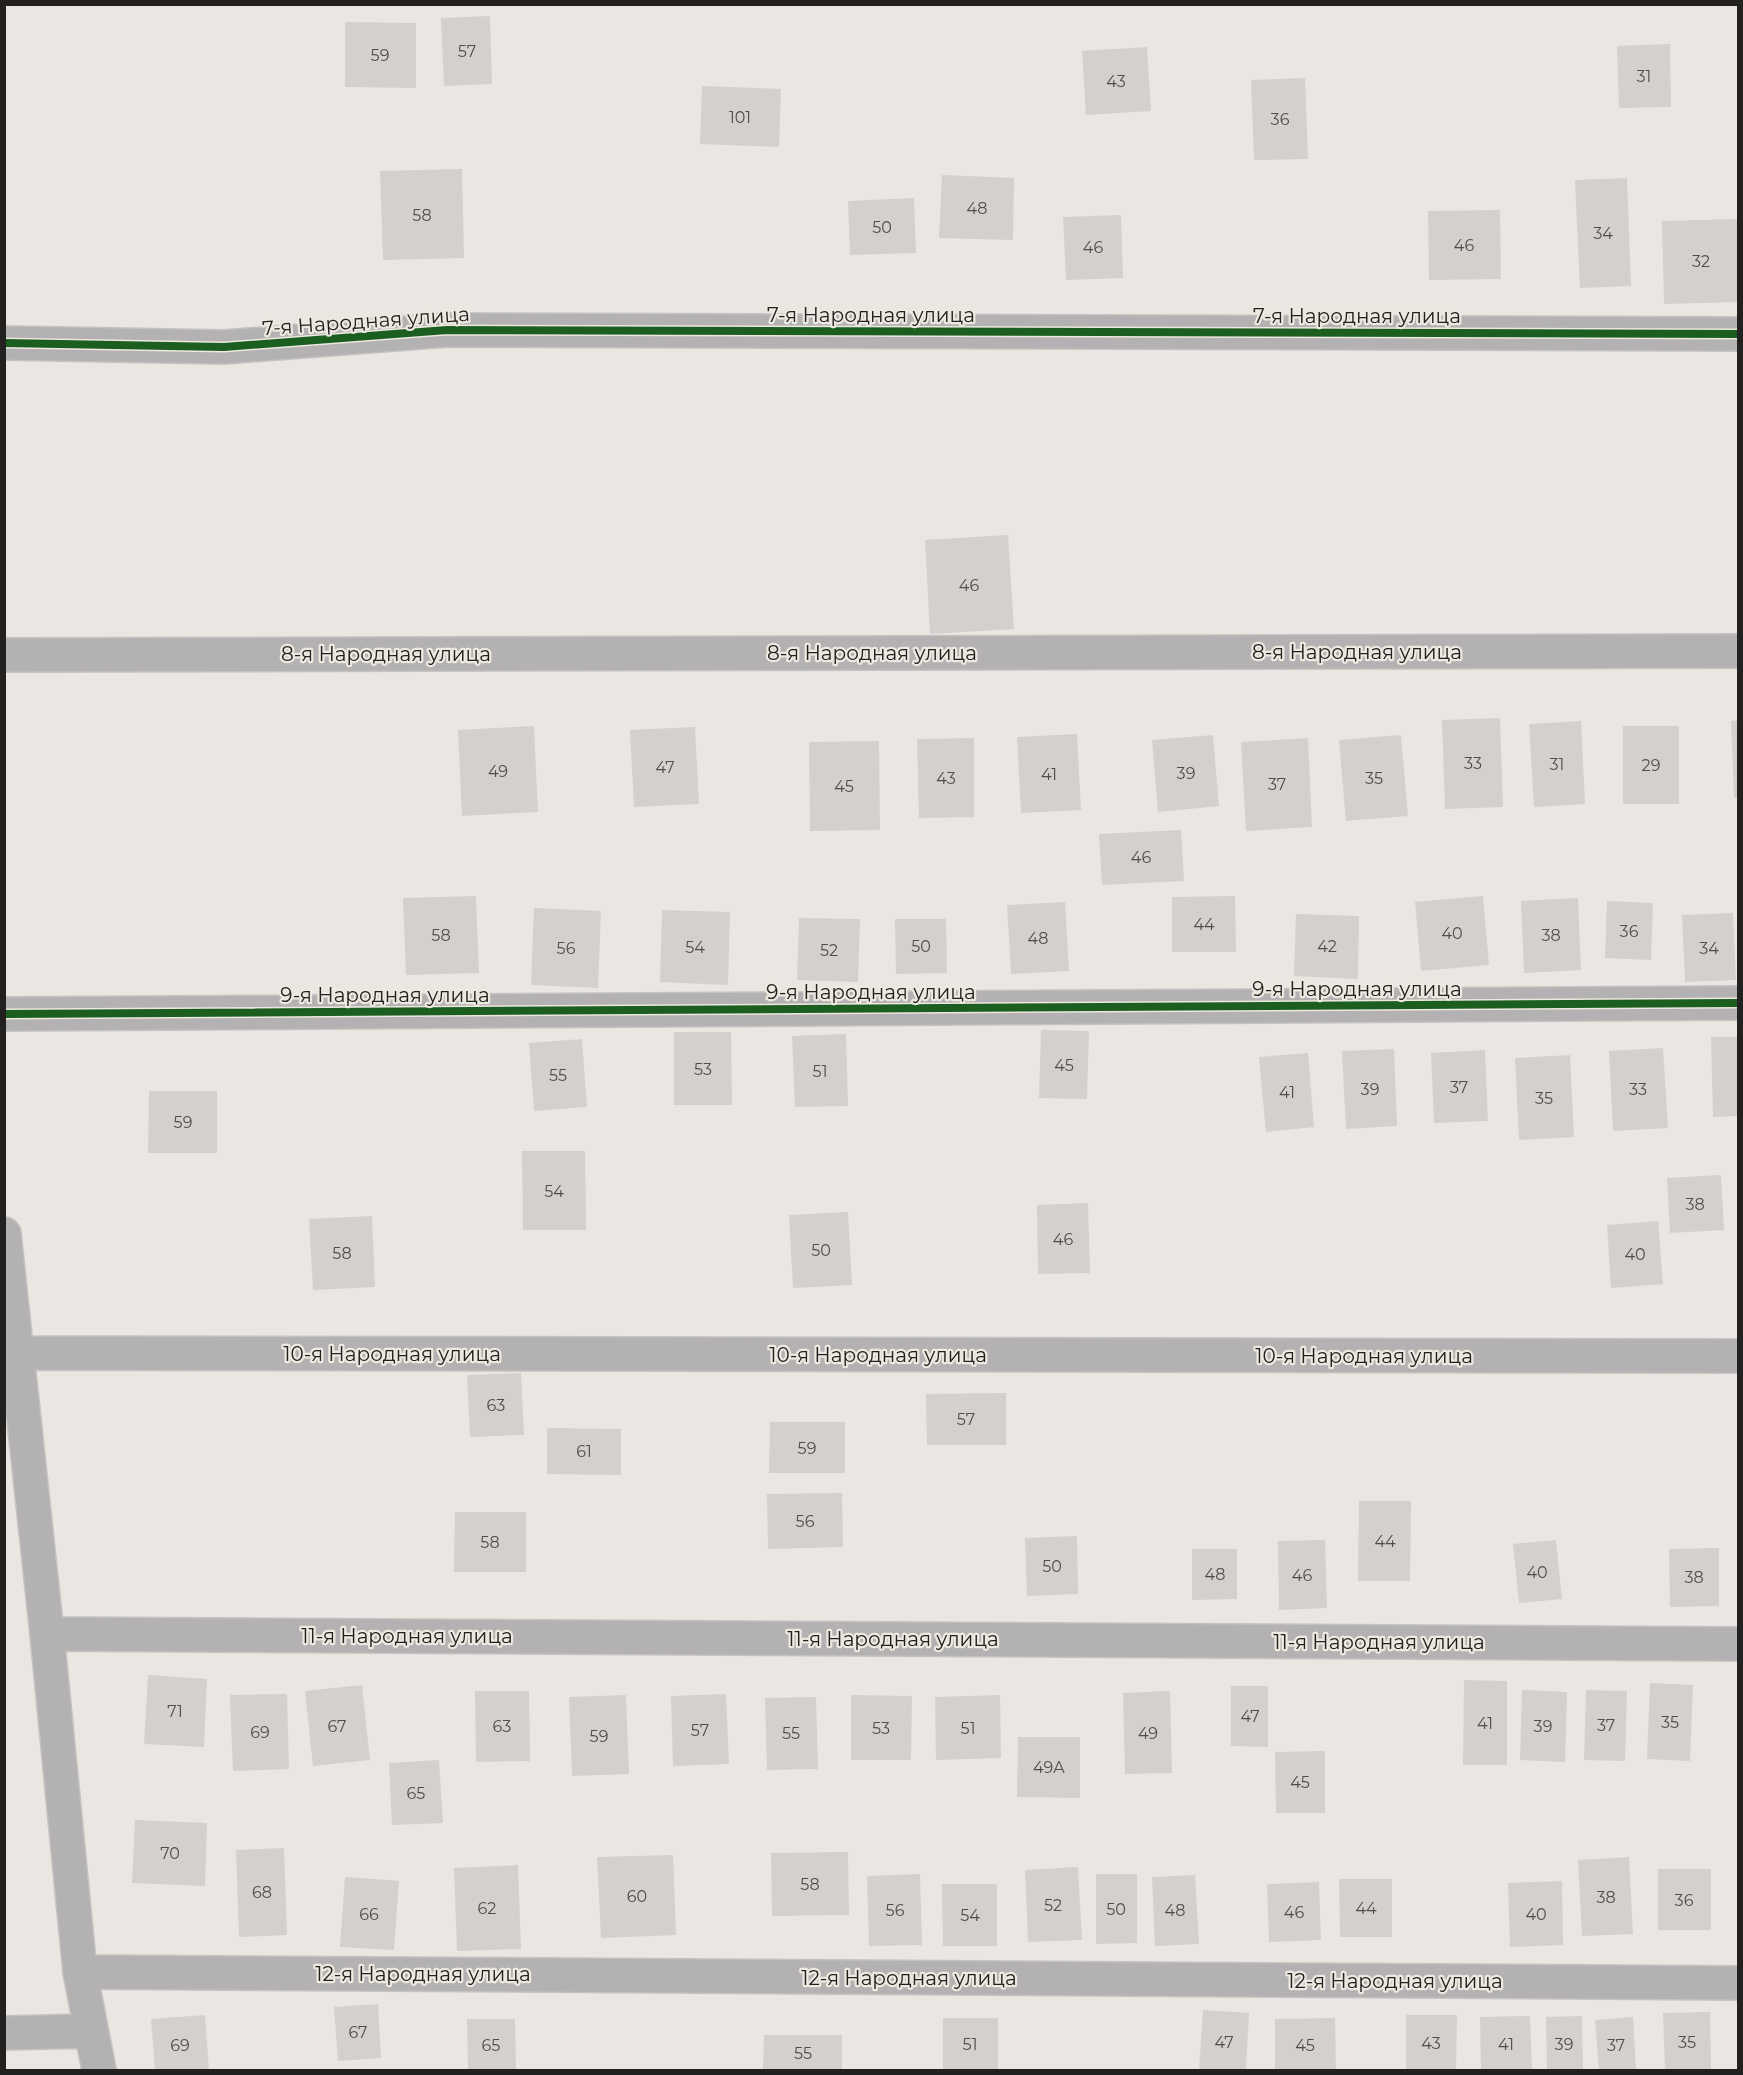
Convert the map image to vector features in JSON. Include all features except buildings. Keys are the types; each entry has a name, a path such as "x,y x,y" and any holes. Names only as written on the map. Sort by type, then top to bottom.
{"street":[{"name":"7-я Народная улица","path":"4,343 225,347 447,330 1738,334"},
{"name":"8-я Народная улица","path":"4,655 1738,651"},
{"name":"9-я Народная улица","path":"4,1014 1738,1003"},
{"path":"5,1237 48,1634 80,1972 99,2070"},
{"name":"10-я Народная улица","path":"18,1353 1738,1356"},
{"name":"11-я Народная улица","path":"48,1634 1738,1644"},
{"name":"12-я Народная улица","path":"80,1972 1738,1983"},
{"path":"4,2033 91,2031"}],"cycle path":[{"path":"4,343 224,347 447,330 1738,334"},
{"path":"4,1014 1738,1003"}]}
